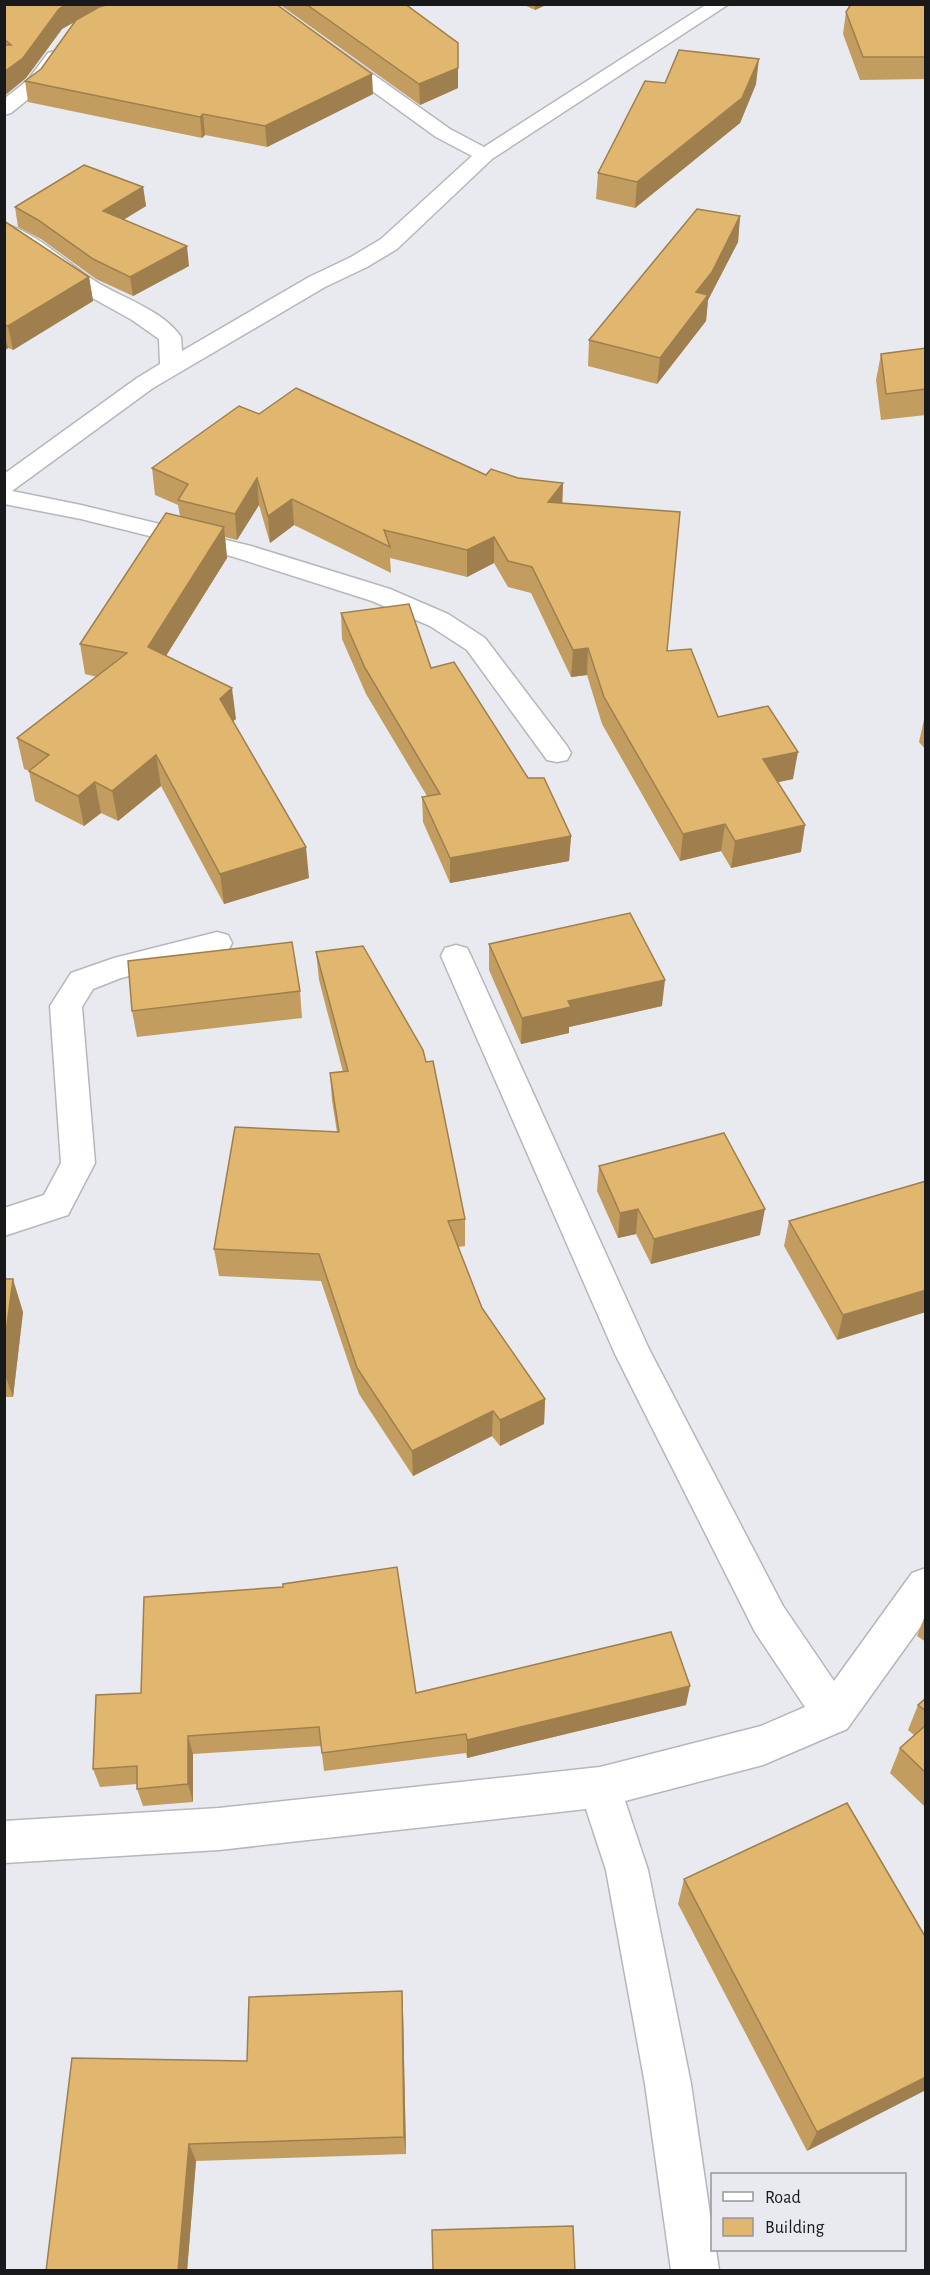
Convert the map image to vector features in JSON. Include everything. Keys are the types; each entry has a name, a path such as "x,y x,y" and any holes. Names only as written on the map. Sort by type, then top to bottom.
{"street":[{"path":"261,4 425,120 485,155"},
{"path":"4,486 144,382 389,243 485,155 720,4"},
{"path":"4,109 35,84 64,43"},
{"path":"4,230 25,241 87,286 155,324 170,337 172,366"},
{"path":"4,497 81,512 242,551 381,595 439,620 476,644 556,753"},
{"path":"4,1222 56,1205 78,1163 66,1006 82,981 114,969 217,943"},
{"path":"456,956 633,1354 769,1619 833,1715"},
{"path":"4,1842 219,1829 600,1786 763,1745 833,1715 926,1586"},
{"path":"600,1786 629,1881 668,2084 695,2271"}],"building":[{"path":"4,4 67,4 59,9 23,58 4,72 4,45 11,45 4,39"},
{"path":"110,4 276,4 372,74 265,126 203,114 200,117 25,81 41,69 76,20 99,7"},
{"path":"306,4 405,4 458,43 458,68 419,84"},
{"path":"851,4 926,4 926,57 863,57 846,12"},
{"path":"679,50 759,59 742,98 637,182 598,173 645,81 665,83"},
{"path":"84,165 143,187 103,211 187,246 130,277 93,259 38,220 15,207"},
{"path":"697,209 740,216 712,272 696,292 708,295 660,358 589,340"},
{"path":"4,221 89,277 8,326 4,325"},
{"path":"926,348 926,389 886,394 881,354"},
{"path":"296,388 486,475 491,469 518,478 563,483 548,502 680,512 667,651 691,649 718,717 768,706 798,752 763,759 805,825 735,841 725,824 683,834 604,697 588,648 573,650 532,567 508,561 494,537 467,550 384,530 390,547 292,499 268,516 257,478 235,514 178,500 188,484 152,468 239,406 259,414"},
{"path":"166,513 224,527 148,647 232,688 220,699 306,847 220,874 156,755 112,791 95,782 78,796 29,771 49,755 17,738 127,653 80,644"},
{"path":"409,604 431,668 454,662 528,778 544,778 571,836 450,858 422,797 440,794 365,668 341,613"},
{"path":"630,913 665,980 568,1001 571,1007 522,1018 489,944"},
{"path":"292,942 300,991 132,1011 128,961"},
{"path":"363,946 423,1050 426,1062 433,1061 465,1219 448,1221 482,1308 545,1399 500,1420 493,1411 412,1451 357,1368 319,1254 214,1249 235,1127 339,1132 330,1073 348,1071 316,952"},
{"path":"724,1133 765,1209 654,1239 638,1209 620,1213 599,1166"},
{"path":"926,1181 926,1290 843,1315 789,1221"},
{"path":"4,1279 13,1279 4,1347"},
{"path":"397,1567 416,1693 671,1632 690,1686 467,1740 466,1734 322,1753 319,1727 188,1736 188,1784 137,1789 137,1766 93,1769 96,1695 141,1693 144,1597 283,1587 283,1584"},
{"path":"926,1698 926,1711 918,1705"},
{"path":"926,1725 926,1773 900,1748"},
{"path":"847,1803 926,1938 926,2077 817,2132 684,1879"},
{"path":"402,1991 404,2137 189,2144 178,2271 46,2271 72,2058 247,2061 249,1997"},
{"path":"573,2226 575,2271 433,2271 432,2230"}]}
